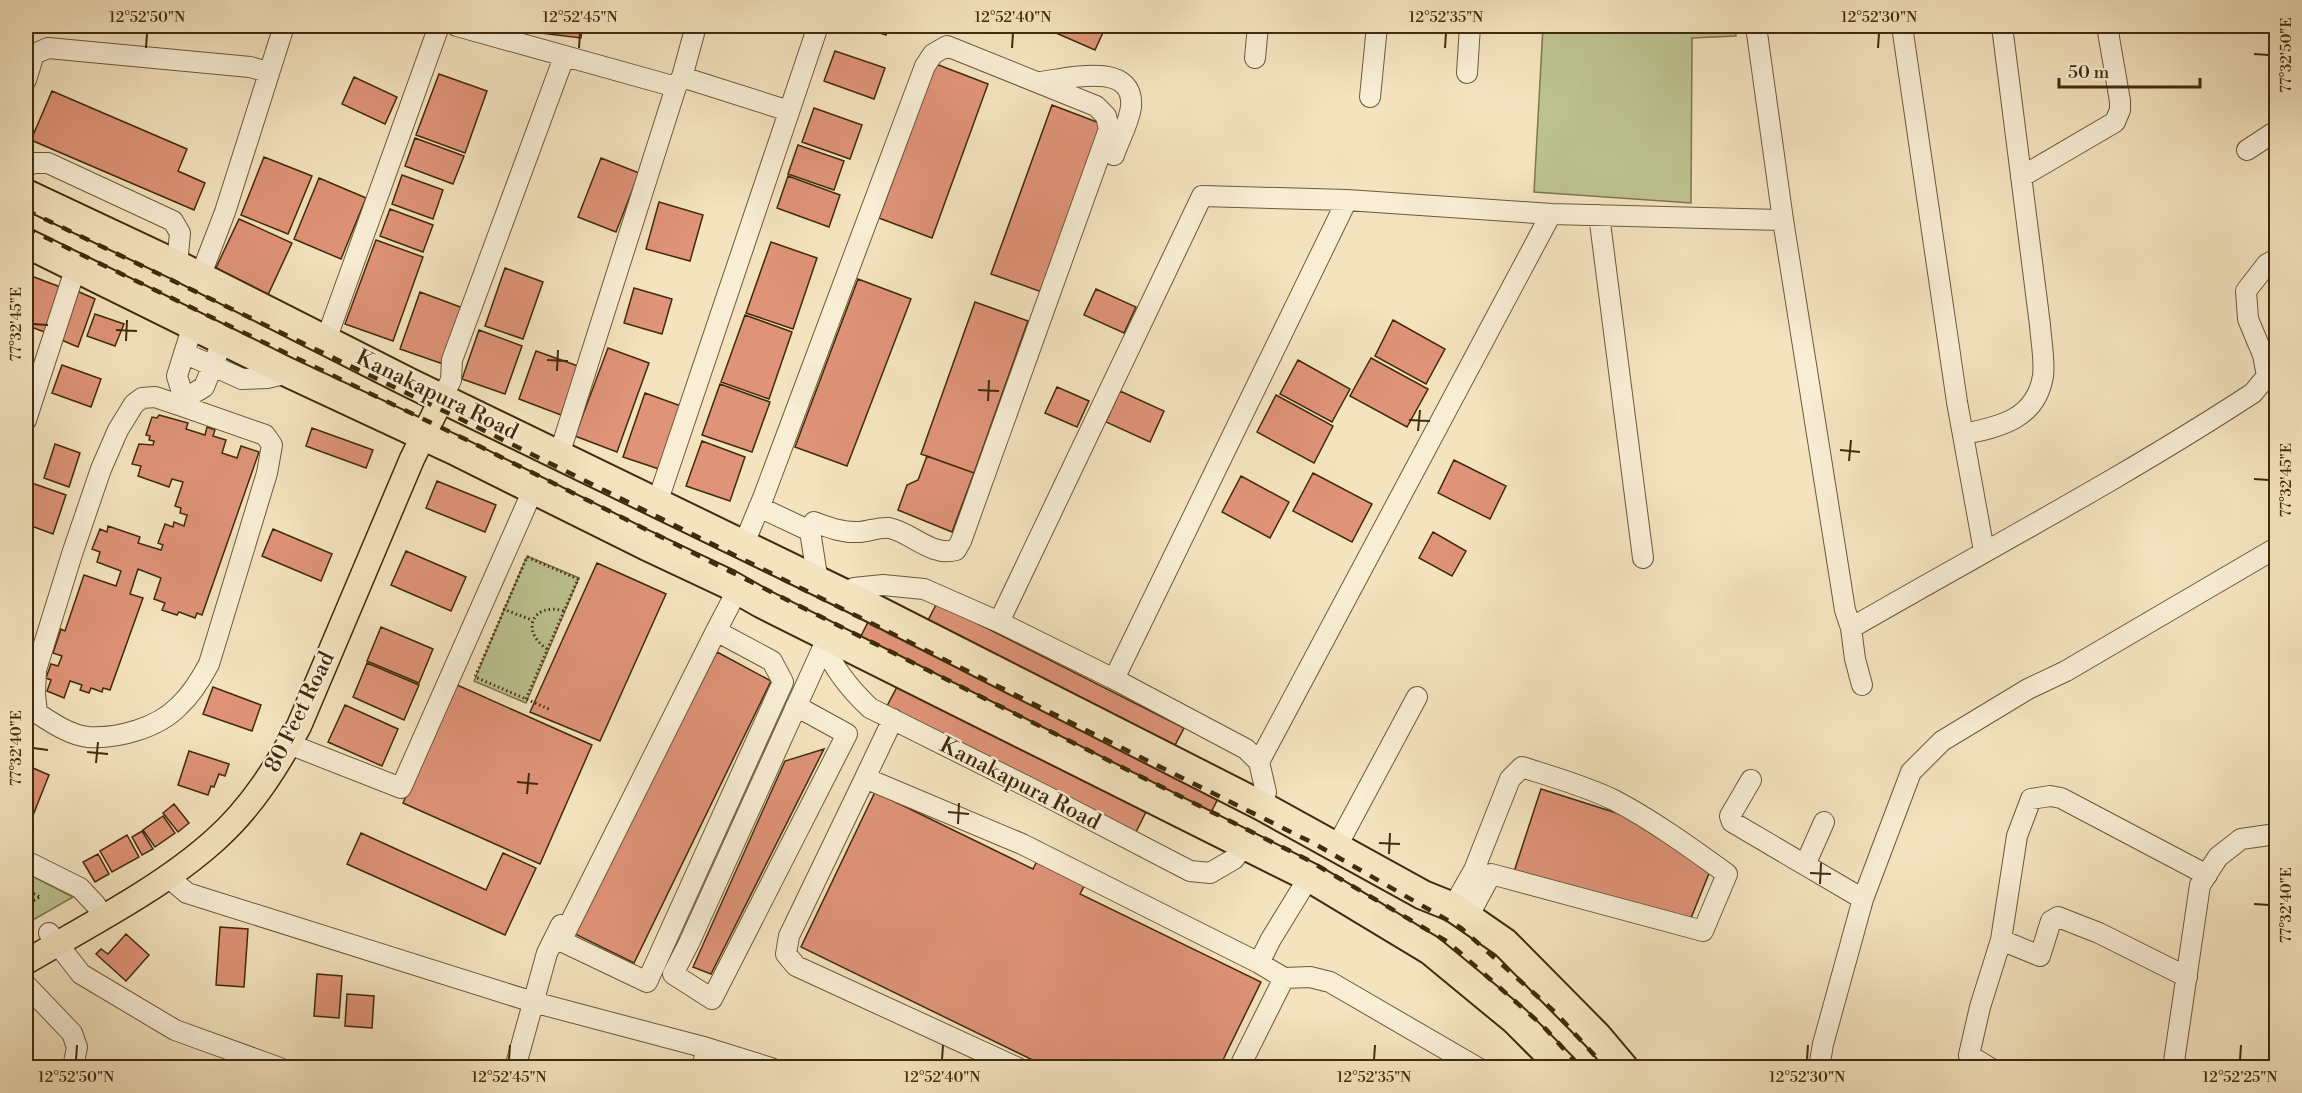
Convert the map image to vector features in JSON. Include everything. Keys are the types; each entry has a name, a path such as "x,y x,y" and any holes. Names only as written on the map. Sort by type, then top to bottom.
{"highway":[{"name":"Kanakapura Road","path":"26,194 188,271 743,546 849,596 1268,810 1423,895 1461,912 1505,943 1598,1036 1624,1068"},
{"name":"Kanakapura Road","path":"26,243 289,373 417,432 733,587 825,640 1309,877 1430,950 1515,1020 1563,1068"},
{"path":"1251,848 1268,810"}],"main road":[{"name":"80 Feet Road","path":"26,962 96,905 162,866 187,848 226,810 260,768 287,720 435,394"},
{"name":"80 Feet Road","path":"26,947 53,939 168,877 216,839 236,819 271,775 299,726 417,432"}],"street":[{"path":"188,271 225,213 284,26"},
{"path":"326,340 439,26"},
{"path":"457,26 564,57 679,82 789,111"},
{"path":"559,455 696,26"},
{"path":"657,503 819,26"},
{"path":"1255,58 1258,26"},
{"path":"1370,96 1377,26"},
{"path":"1467,73 1470,26"},
{"path":"1756,26 1783,220 1845,610 1851,628 1855,660 1862,685"},
{"path":"1902,26 1932,238 1984,551"},
{"path":"1963,434 2006,423 2027,411 2038,395 2043,374 2040,325 2002,26"},
{"path":"2021,177 2115,122 2120,110 2120,101 2107,26"},
{"path":"743,546 925,66 933,54 947,45 1096,106 1106,116 1109,129 961,541 956,549 949,552 931,547 888,528 858,532 840,531 814,522 810,531 818,582"},
{"path":"26,80 34,54 48,48 250,67 268,72"},
{"path":"435,394 435,375 452,360 564,57"},
{"path":"1038,82 1102,74 1120,80 1129,94 1131,107 1111,163"},
{"path":"2247,150 2277,131"},
{"path":"26,167 33,163 48,163 173,221 180,233 188,271"},
{"path":"1044,309 1063,296 1100,195"},
{"path":"999,622 1202,196 1347,200 1551,214 1783,220"},
{"path":"1114,679 1347,200"},
{"path":"1259,762 1551,214"},
{"path":"1599,215 1643,558"},
{"path":"1851,628 2108,483 2253,393 2267,376 2264,355 2248,319 2246,291 2267,264 2277,259"},
{"path":"26,420 76,267"},
{"path":"183,402 177,376 193,325"},
{"path":"183,402 265,435 272,445 267,473 208,664 201,678 178,708 143,729 116,735 87,737 54,725 38,713 35,694 36,670 101,469 118,430 134,404 142,398 155,397 183,402 204,387 223,340"},
{"path":"184,353 250,381 289,373"},
{"path":"289,744 401,788 533,490"},
{"path":"759,507 810,531"},
{"path":"1819,1068 1823,1044 1863,899 1911,772 1942,741 2028,689 2275,553"},
{"path":"849,596 854,588 883,585 924,590 999,622 1114,679 1246,749 1259,762 1268,810"},
{"path":"716,631 772,660 783,682 647,982 561,941 716,631 733,587"},
{"path":"515,1068 547,953 733,587"},
{"path":"796,706 847,734 712,999 673,974 825,640"},
{"name":"Kanakapura Road","path":"825,640 847,685 870,708 1190,871 1210,873 1251,848"},
{"path":"1337,846 1417,697"},
{"path":"893,719 789,936 786,954 796,966 1018,1068"},
{"path":"1522,767 1614,800 1728,874 1703,931 1491,874 1461,912 1474,870 1510,779 1522,767"},
{"path":"865,778 1022,844 1259,963 1284,978 1310,977 1330,982 1478,1068"},
{"path":"1751,780 1730,816 1732,822 1863,899"},
{"path":"1990,1068 1969,1055 1980,1007 2001,940 2017,836 2031,799 2050,796 2061,798 2207,875"},
{"path":"1805,865 1824,822"},
{"path":"2173,1068 2200,885 2218,857 2241,839 2277,834"},
{"path":"26,861 80,888 96,905"},
{"path":"168,877 187,893 705,1058 771,1068"},
{"path":"1259,963 1309,877"},
{"path":"2001,940 2040,956 2051,921 2058,917 2099,933 2187,977"},
{"path":"53,939 81,974 175,1029 280,1068"},
{"path":"1239,1068 1284,978"},
{"path":"26,986 72,1033 77,1047 73,1068"}],"path":[{"path":"526,699 578,579 527,557 475,677 551,710"},
{"path":"484,603 532,620"},
{"path":"548,649 538,643 531,633 532,620 542,610 553,608 564,610"},
{"path":"26,889 40,897 26,905"}],"green space":[{"path":"1543,26 1735,26 1736,36 1692,38 1691,203 1534,192"},
{"path":"527,556 579,578 526,703 474,681"},
{"path":"26,873 73,897 26,924"}],"building":[{"path":"484,26 582,26 581,38"},
{"path":"859,26 889,26 886,35"},
{"path":"1040,26 1106,26 1095,50"},
{"path":"835,51 885,68 874,99 824,81"},
{"path":"936,64 988,84 932,238 879,218"},
{"path":"439,74 487,91 465,153 416,135"},
{"path":"354,77 397,97 385,124 342,104"},
{"path":"52,91 187,149 178,171 205,183 194,210 31,140"},
{"path":"1052,105 1102,124 1042,292 991,274"},
{"path":"814,108 862,125 850,159 802,142"},
{"path":"415,138 464,156 453,184 405,166"},
{"path":"798,145 844,161 834,190 788,174"},
{"path":"264,157 312,176 288,234 241,215"},
{"path":"601,158 639,173 616,232 578,217"},
{"path":"402,175 443,190 433,219 392,204"},
{"path":"788,176 840,195 829,227 777,208"},
{"path":"319,178 366,198 341,259 294,239"},
{"path":"659,202 703,215 690,261 646,249"},
{"path":"390,209 433,225 423,252 380,236"},
{"path":"239,219 292,243 267,297 214,272"},
{"path":"376,240 423,257 393,341 345,324"},
{"path":"771,242 817,258 793,329 746,313"},
{"path":"505,268 543,282 523,339 485,326"},
{"path":"26,274 63,288 47,333 26,325"},
{"path":"858,279 911,299 847,466 795,447"},
{"path":"634,288 672,299 662,334 624,323"},
{"path":"1096,289 1136,307 1124,333 1084,315"},
{"path":"77,291 95,299 78,347 59,339"},
{"path":"420,292 463,308 443,364 400,349"},
{"path":"975,302 1028,321 974,473 921,454"},
{"path":"95,314 124,324 115,346 87,336"},
{"path":"745,315 792,332 769,399 721,382"},
{"path":"1393,320 1445,349 1426,384 1375,356"},
{"path":"479,330 522,346 505,394 462,379"},
{"path":"608,348 649,363 617,452 575,436"},
{"path":"536,351 578,366 561,415 519,399"},
{"path":"1371,358 1428,389 1407,427 1350,396"},
{"path":"1298,360 1350,389 1332,422 1280,394"},
{"path":"62,365 101,379 91,407 52,393"},
{"path":"720,384 770,402 752,452 702,435"},
{"path":"1057,387 1089,401 1077,427 1045,413"},
{"path":"1120,391 1164,411 1150,442 1106,422"},
{"path":"645,393 681,406 659,469 623,457"},
{"path":"1276,395 1333,426 1314,463 1257,432"},
{"path":"159,415 188,423 186,429 205,435 207,427 215,430 213,436 226,440 222,453 237,458 241,446 259,452 202,615 197,613 195,618 179,612 177,615 162,610 165,603 154,599 161,578 138,569 130,594 143,598 110,690 103,688 102,692 91,688 89,693 80,690 82,685 70,681 64,698 47,691 51,680 46,678 51,664 58,666 62,656 53,653 61,629 65,631 84,575 116,586 121,571 97,562 100,552 92,549 100,529 107,532 108,526 140,537 138,543 161,550 163,545 158,543 165,524 173,527 174,522 184,526 187,515 180,513 181,508 175,506 183,482 172,479 169,487 138,476 141,466 132,464 139,444 153,445 154,441 149,440 150,436 146,435 152,417 157,418"},
{"path":"312,428 373,450 366,468 306,446"},
{"path":"702,441 745,457 730,501 686,486"},
{"path":"55,444 80,453 69,487 44,478"},
{"path":"927,456 974,473 952,532 898,510 907,485 918,480"},
{"path":"1454,460 1506,486 1490,519 1438,493"},
{"path":"1313,473 1372,504 1352,542 1293,511"},
{"path":"1241,476 1289,502 1270,538 1222,512"},
{"path":"26,481 66,495 53,534 26,524"},
{"path":"437,481 496,505 485,532 426,508"},
{"path":"273,529 332,554 321,581 262,556"},
{"path":"1433,532 1466,551 1452,576 1419,558"},
{"path":"406,551 466,577 451,611 391,585"},
{"path":"597,563 666,594 600,741 530,712"},
{"path":"879,600 926,624 937,603 1184,728 1172,751 1228,779 1201,832 1149,806 1135,834 886,708 899,683 850,658"},
{"path":"381,627 433,649 419,683 367,661"},
{"path":"717,652 771,681 634,963 573,933"},
{"path":"367,663 419,685 404,720 353,697"},
{"path":"455,684 592,745 540,864 403,803"},
{"path":"213,687 261,705 252,731 203,714"},
{"path":"345,705 398,729 382,766 328,742"},
{"path":"824,749 711,974 693,967 785,761"},
{"path":"189,751 229,764 225,776 219,774 208,795 178,785"},
{"path":"26,765 49,775 28,828 26,827"},
{"path":"1541,789 1623,815 1710,871 1689,923 1512,878"},
{"path":"875,792 1033,869 1044,847 1092,871 1080,894 1261,982 1219,1068 1049,1068 801,947"},
{"path":"174,804 189,823 178,832 163,813"},
{"path":"163,816 175,833 155,847 143,830"},
{"path":"142,831 153,849 142,855 132,837"},
{"path":"361,833 486,890 503,853 536,868 505,935 347,864"},
{"path":"127,835 139,857 112,872 100,851"},
{"path":"98,854 109,874 95,882 83,862"},
{"path":"220,927 248,929 244,987 216,985"},
{"path":"126,934 149,955 126,981 96,954 101,949 108,954"},
{"path":"317,974 342,976 339,1018 314,1016"},
{"path":"347,994 374,996 372,1028 345,1026"}],"railway":[{"path":"26,210 475,426 1315,844 1461,928 1555,1012 1606,1068"},
{"path":"26,228 469,441 1308,860 1448,942 1543,1026 1581,1068"}]}
